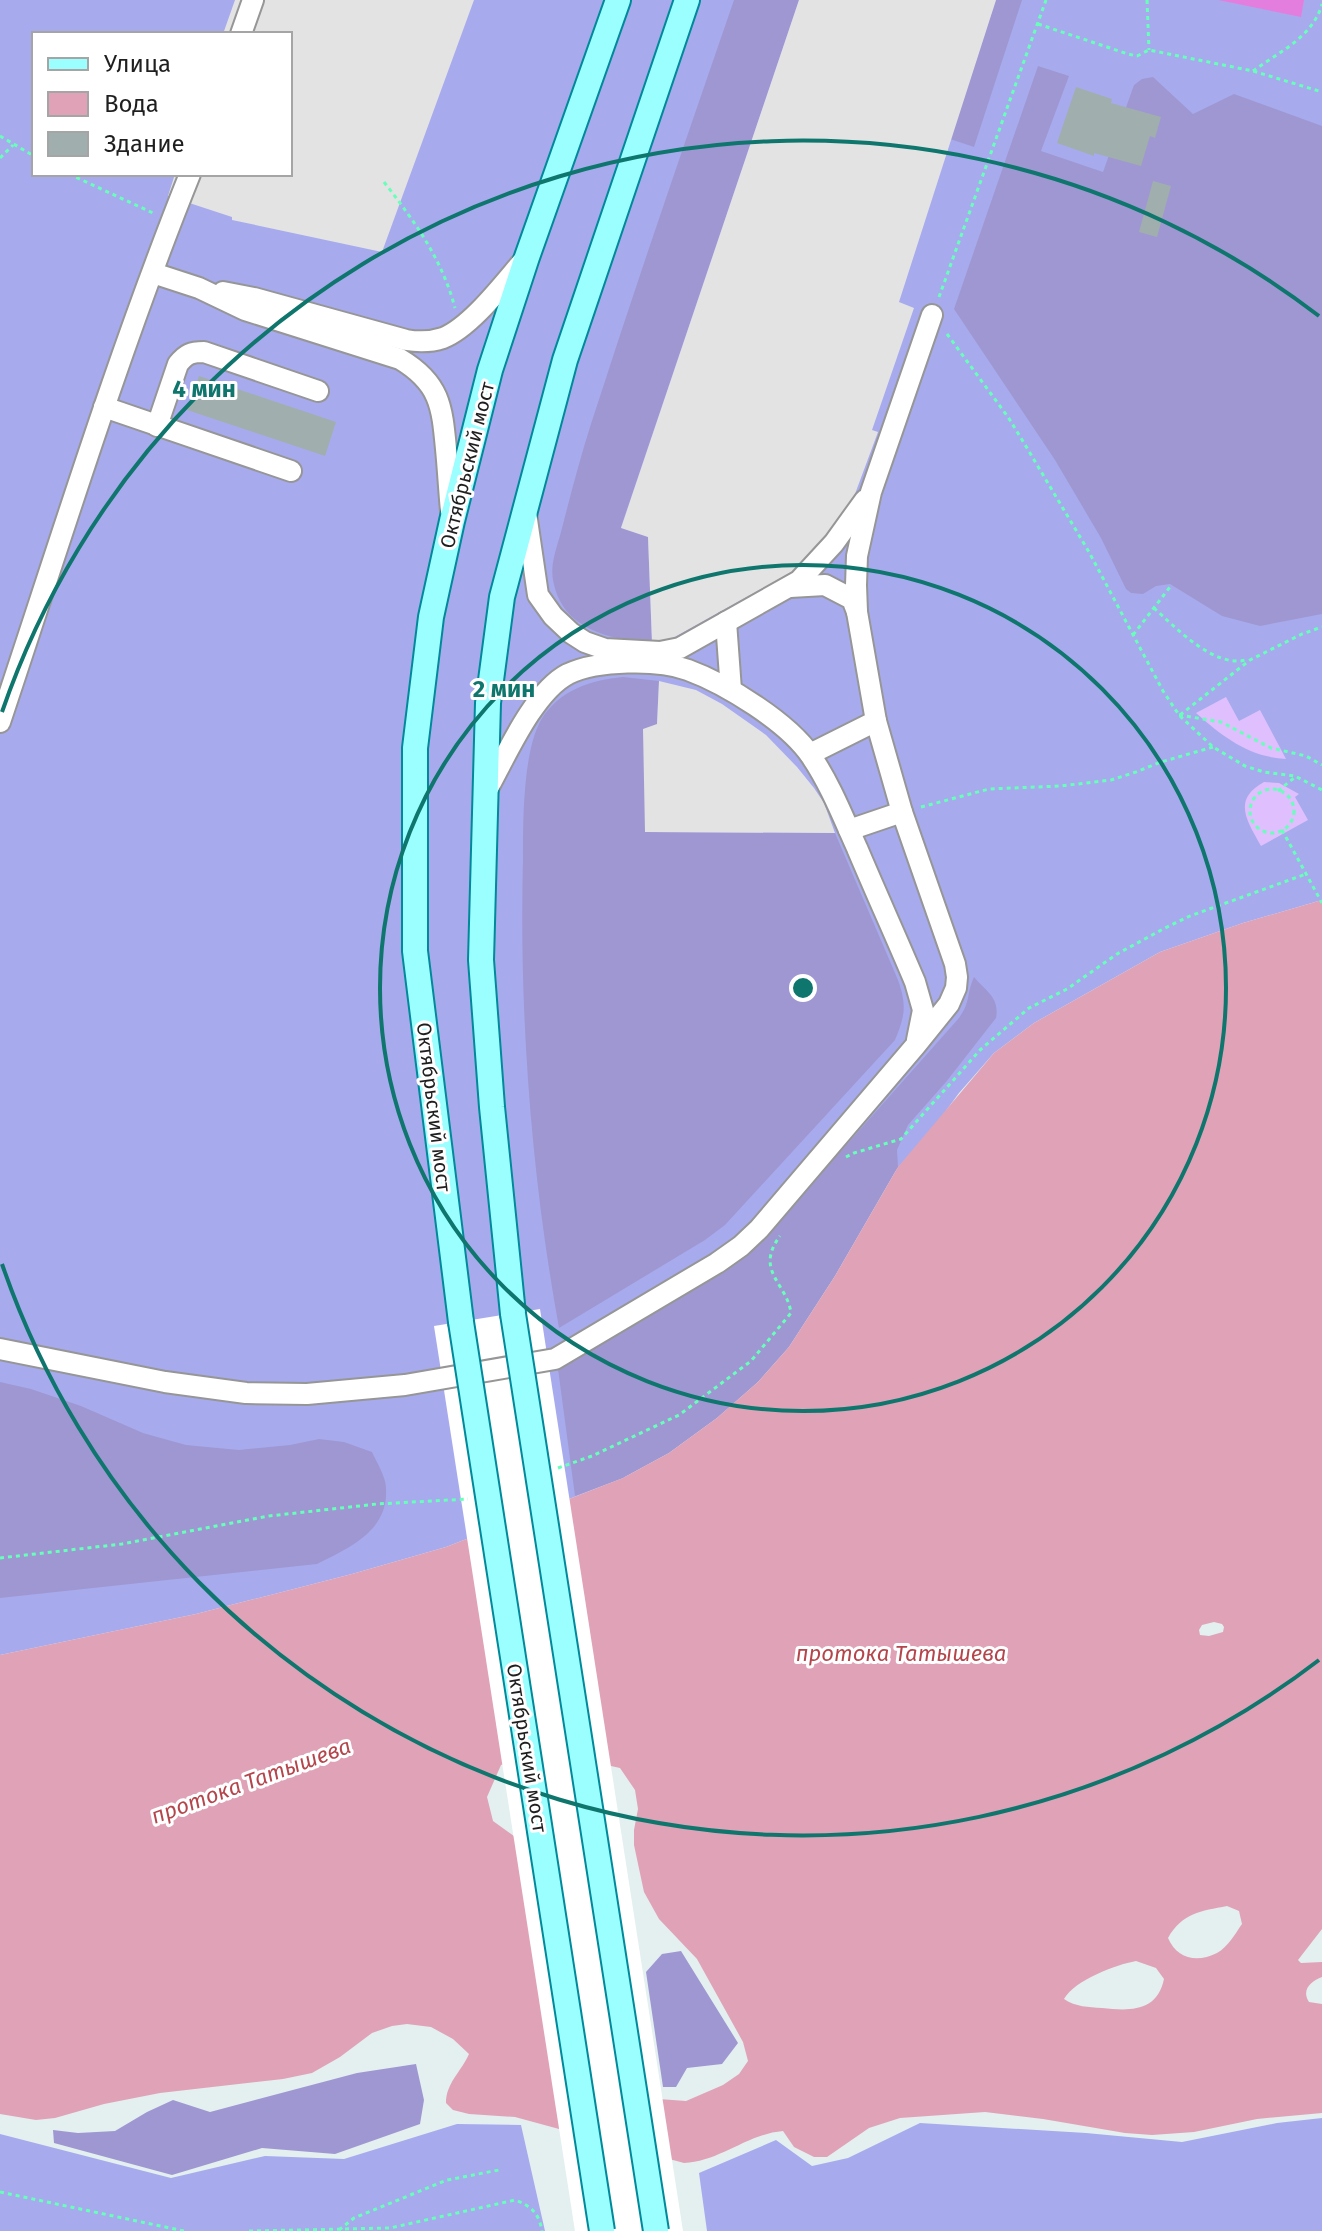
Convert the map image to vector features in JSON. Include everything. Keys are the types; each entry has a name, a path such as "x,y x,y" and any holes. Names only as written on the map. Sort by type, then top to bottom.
{"main road":[{"name":"Октябрьский мост","path":"602,2231 461,1322 415,951 415,748 431,617 490,370 618,0"},
{"path":"656,2231 513,1314 481,960 488,703 502,597 565,360 687,0"}],"lane":[{"path":"242,32 253,0"},
{"path":"0,722 104,407 189,176"},
{"path":"199,288 254,298 406,340 427,341 455,332 527,257"},
{"path":"153,273 199,288 245,310 400,359 419,372 433,389 443,412 452,521"},
{"path":"0,1349 165,1382 246,1393 340,1393 405,1385 551,1360 717,1263 741,1246 765,1222 916,1045 952,999 957,977 902,812 876,721 857,612 857,556 871,492 932,315"},
{"path":"157,426 178,364 184,356 193,352 204,352 318,391"},
{"path":"104,407 291,471"},
{"path":"525,505 538,595 560,623 585,642 605,649 651,652 680,648 799,581 834,543 871,492"},
{"path":"790,587 825,585 852,599 857,612"},
{"path":"726,622 731,690"},
{"path":"484,796 540,699 568,675 618,662 658,665 685,669 731,690 771,718 810,754 849,830 915,982 922,1002 922,1020 916,1045"},
{"path":"810,754 876,721"},
{"path":"849,830 902,812"}],"path":[{"path":"1046,0 932,315 1016,430 1089,552 1163,691 1179,715 1213,747 1245,766 1295,776 1322,790"},
{"path":"1147,0 1149,50"},
{"path":"1253,71 1308,31 1322,4"},
{"path":"1038,24 1128,54 1137,56 1149,50 1253,71 1322,92"},
{"path":"0,136 32,155"},
{"path":"0,158 13,145"},
{"path":"73,176 171,222"},
{"path":"384,182 427,239 450,289 455,309"},
{"path":"1133,635 1170,587"},
{"path":"1154,608 1192,642 1215,655 1237,663 1250,660"},
{"path":"1179,715 1250,660 1322,627"},
{"path":"1179,715 1221,722 1271,748 1306,756 1322,765"},
{"path":"902,812 989,789 1076,785 1111,780 1213,747"},
{"path":"1278,791 1295,776"},
{"path":"1278,791 1286,794 1291,801 1293,817 1282,830 1274,833 1258,828 1253,822 1251,805 1262,792 1278,791"},
{"path":"1282,830 1322,903"},
{"path":"339,2230 354,2218 447,2180 499,2170"},
{"path":"0,2192 184,2231"},
{"path":"249,2231 390,2228 515,2200 531,2206 540,2220 542,2231"}],"shaded area":[{"path":"0,0 1322,0 1322,900 1160,952 1034,1023 994,1053 934,1127 623,1478 446,1547 196,1614 0,1655"},
{"path":"235,0 474,0 382,252 232,220 232,217 168,196 174,176 292,176 292,32 224,32"},
{"path":"734,0 799,0 621,527 648,537 652,643 636,641 604,634 577,621 558,597 552,574 553,562 590,427"},
{"path":"799,0 996,0 899,302 914,308 872,430 878,432 848,508 812,555 795,570 664,643 652,643 648,537 621,528"},
{"path":"996,0 1022,0 974,147 950,139"},
{"path":"1218,0 1304,0 1301,17"},
{"path":"1038,66 1069,76 1041,151 1103,172 1134,85 1142,79 1153,77 1193,114 1234,94 1322,126 1322,614 1260,626 1222,616 1170,584 1156,586 1143,594 1131,593 1126,589 1101,538 1055,460 954,309"},
{"path":"623,677 659,681 645,832 835,833 898,980 904,1011 895,1040 725,1225 559,1328 534,1153 525,1034 522,916 525,787 535,734 548,710 577,688"},
{"path":"659,681 696,690 766,735 814,788 824,803 835,833 645,832 643,729 657,724"},
{"path":"1226,697 1239,721 1260,710 1286,759 1248,750 1196,713"},
{"path":"1264,782 1279,783 1299,794 1295,797 1308,820 1261,846 1248,820 1245,804 1254,789"},
{"path":"974,977 994,1000 996,1018 908,1125 897,1150 898,1167 835,1276 789,1347 758,1382 717,1418 669,1453 623,1478 575,1496 558,1369 726,1271 785,1214 959,1018"},
{"path":"0,1382 31,1389 81,1406 143,1433 186,1445 239,1450 319,1439 344,1442 372,1452 386,1484 381,1516 365,1536 317,1564 0,1598"},
{"path":"681,1951 738,2043 722,2064 687,2068 676,2087 663,2087 646,1972 662,1954"},
{"path":"416,2064 424,2100 420,2124 335,2154 262,2148 172,2175 54,2143 53,2130 78,2133 115,2131 173,2100 210,2112 357,2073"},
{"path":"1322,2118 1322,2231 707,2231 699,2173 776,2140 812,2166 848,2158 920,2123 1182,2142 1277,2123"},
{"path":"457,2124 521,2125 545,2231 0,2231 0,2134 171,2178 265,2156 344,2159"}],"water":[{"name":"протока Татышева","path":"1322,900 1322,1929 1298,1960 1301,1963 1322,1962 1322,1977 1311,1984 1306,1994 1309,2002 1322,2004 1322,2113 1257,2119 1194,2132 1152,2135 985,2112 900,2118 869,2128 827,2157 814,2157 794,2147 783,2131 757,2137 709,2158 684,2163 515,2117 453,2110 446,2103 448,2089 469,2054 453,2039 431,2027 407,2024 372,2033 312,2073 160,2093 55,2118 36,2120 0,2114 0,1655 196,1614 446,1547 623,1478 669,1453 717,1418 758,1382 789,1347 835,1276 898,1167 994,1053 1034,1023 1160,952","holes":["1222,1624 1223,1632 1200,1635 1202,1625","539,1750 620,1768 635,1790 638,1809 634,1845 644,1892 659,1919 697,1959 743,2042 748,2061 739,2074 723,2085 686,2101 618,2096 529,1847 493,1821 487,1797 501,1765","1227,1906 1239,1911 1242,1924 1217,1953 1202,1958 1182,1955 1168,1938 1179,1923 1201,1912","1136,1961 1156,1968 1164,1979 1155,1998 1132,2009 1082,2006 1064,1999 1077,1986 1107,1970"]}],"pier":[{"path":"540,1309 683,2231 575,2231 434,1326"}],"building":[{"path":"1076,87 1112,99 1111,103 1161,117 1155,138 1150,136 1141,166 1094,153 1094,156 1057,143"},
{"path":"1153,181 1171,186 1157,237 1139,232"},
{"path":"199,376 336,422 325,456 187,410"}]}
